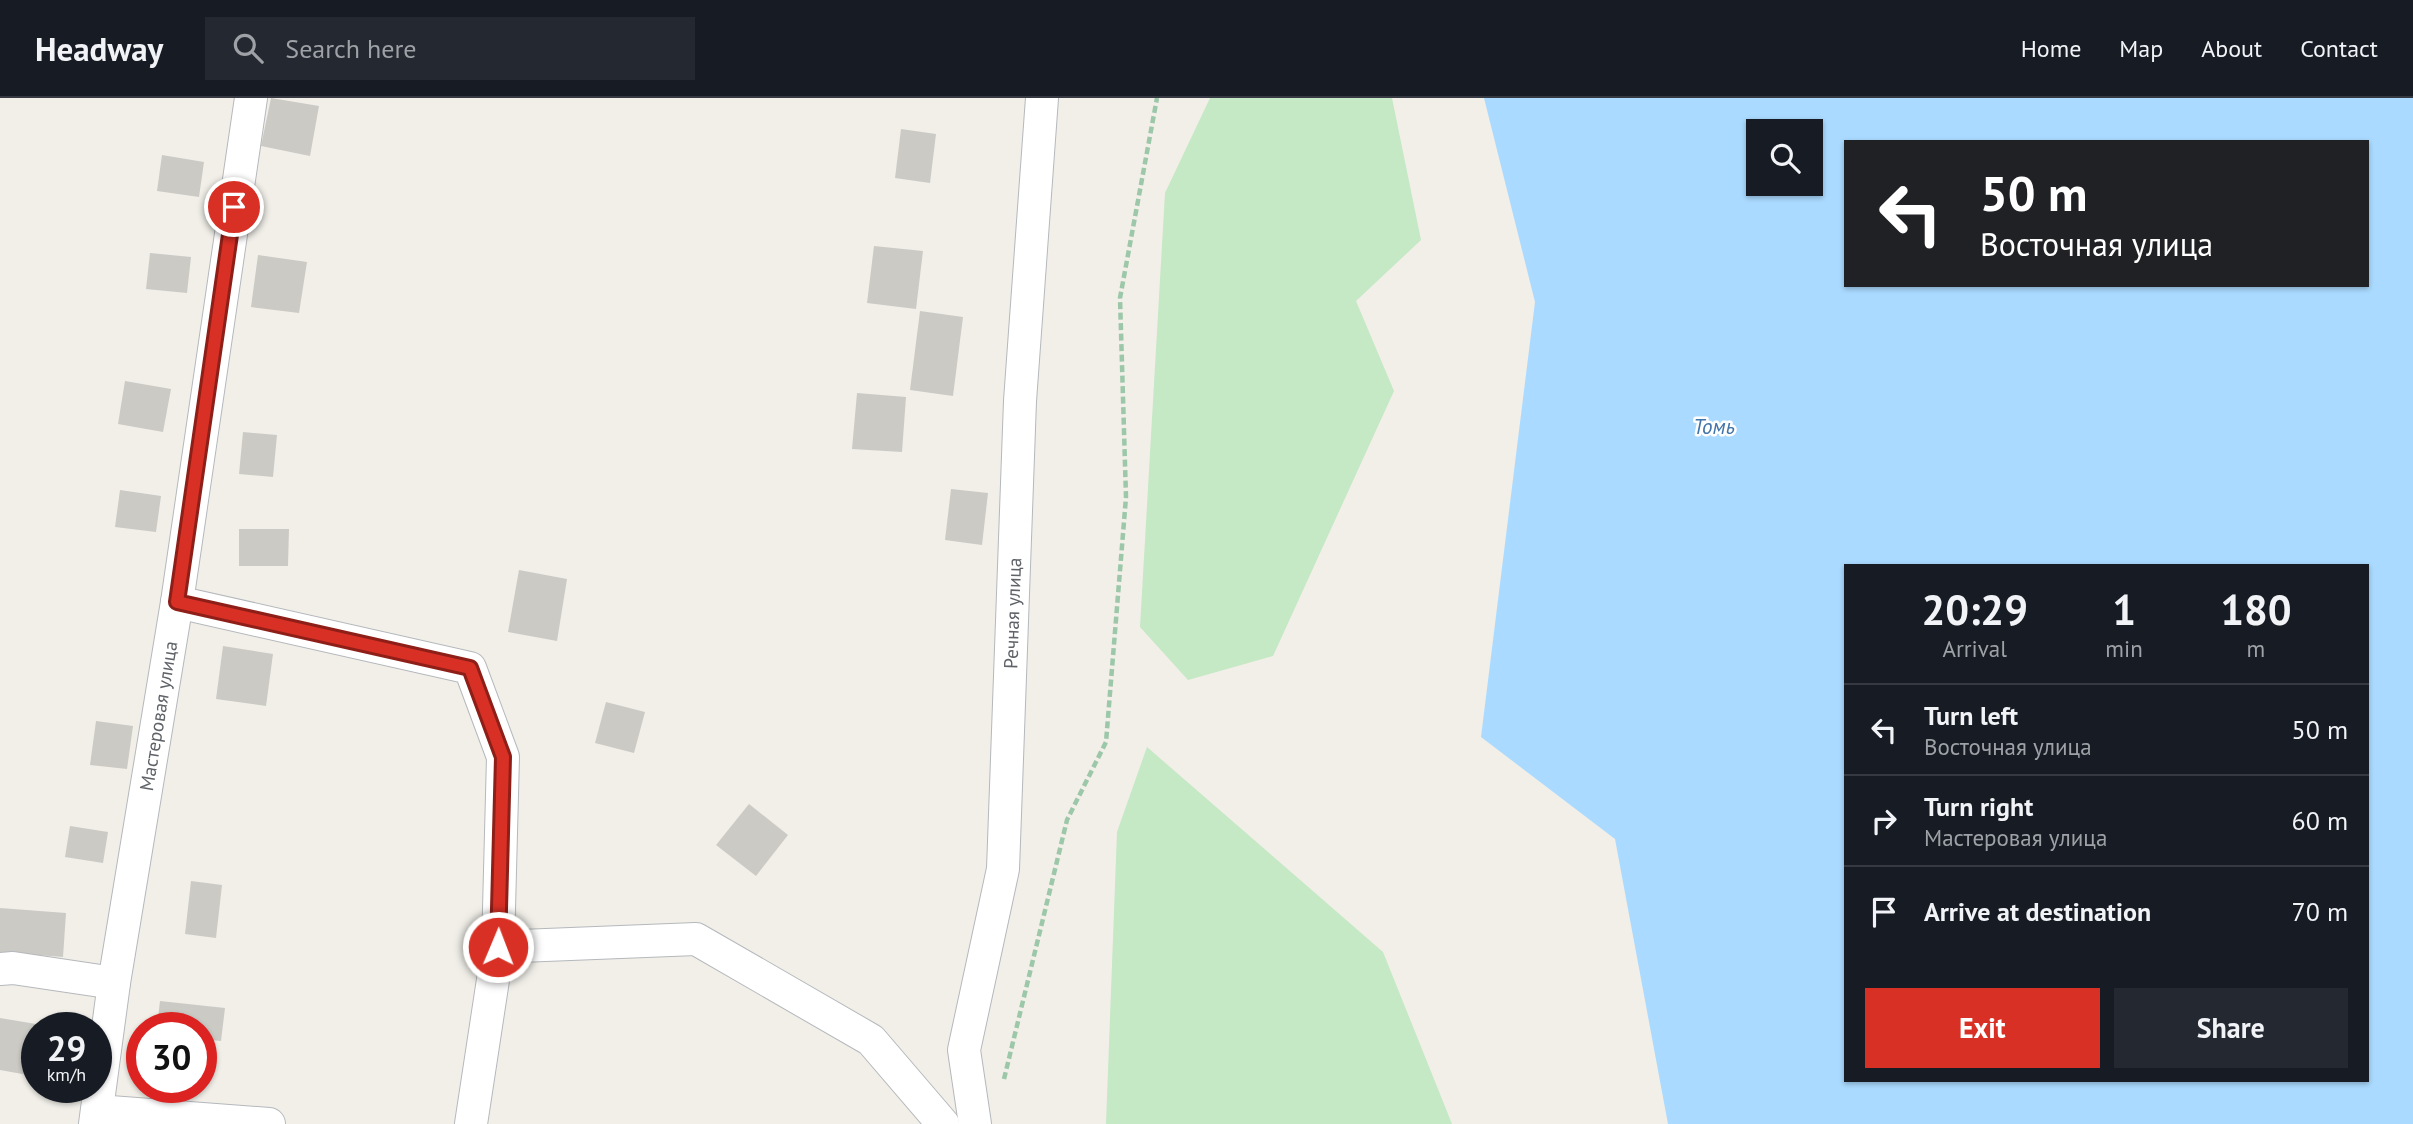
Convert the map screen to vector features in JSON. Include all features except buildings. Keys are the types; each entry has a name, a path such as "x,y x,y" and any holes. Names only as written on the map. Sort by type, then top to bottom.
{"street":[{"name":"Речная улица","path":"975,1124 964,1050 1003,869 1020,401 1042,98"},
{"name":"Мастеровая улица","path":"96,1117 114,983 177,602 248,99"},
{"path":"177,602 470,668 503,757 498,947 471,1124"},
{"path":"498,947 696,939 871,1040 943,1124"},
{"path":"0,969 13,968 114,983"},
{"path":"96,1117 269,1124"}],"path":[{"path":"1003,1084 1067,820 1106,742 1126,497 1120,298 1157,98"}],"green space":[{"path":"1210,98 1392,98 1421,240 1356,301 1394,391 1273,656 1188,680 1140,627 1165,193"},
{"path":"1147,747 1383,952 1452,1124 1106,1124 1117,832"}],"water":[{"name":"Томь","path":"1484,98 2413,98 2413,1124 1668,1124 1615,839 1481,737 1535,302"}],"route":[{"path":"234,207 177,602 470,668 503,757 498,947"}]}
